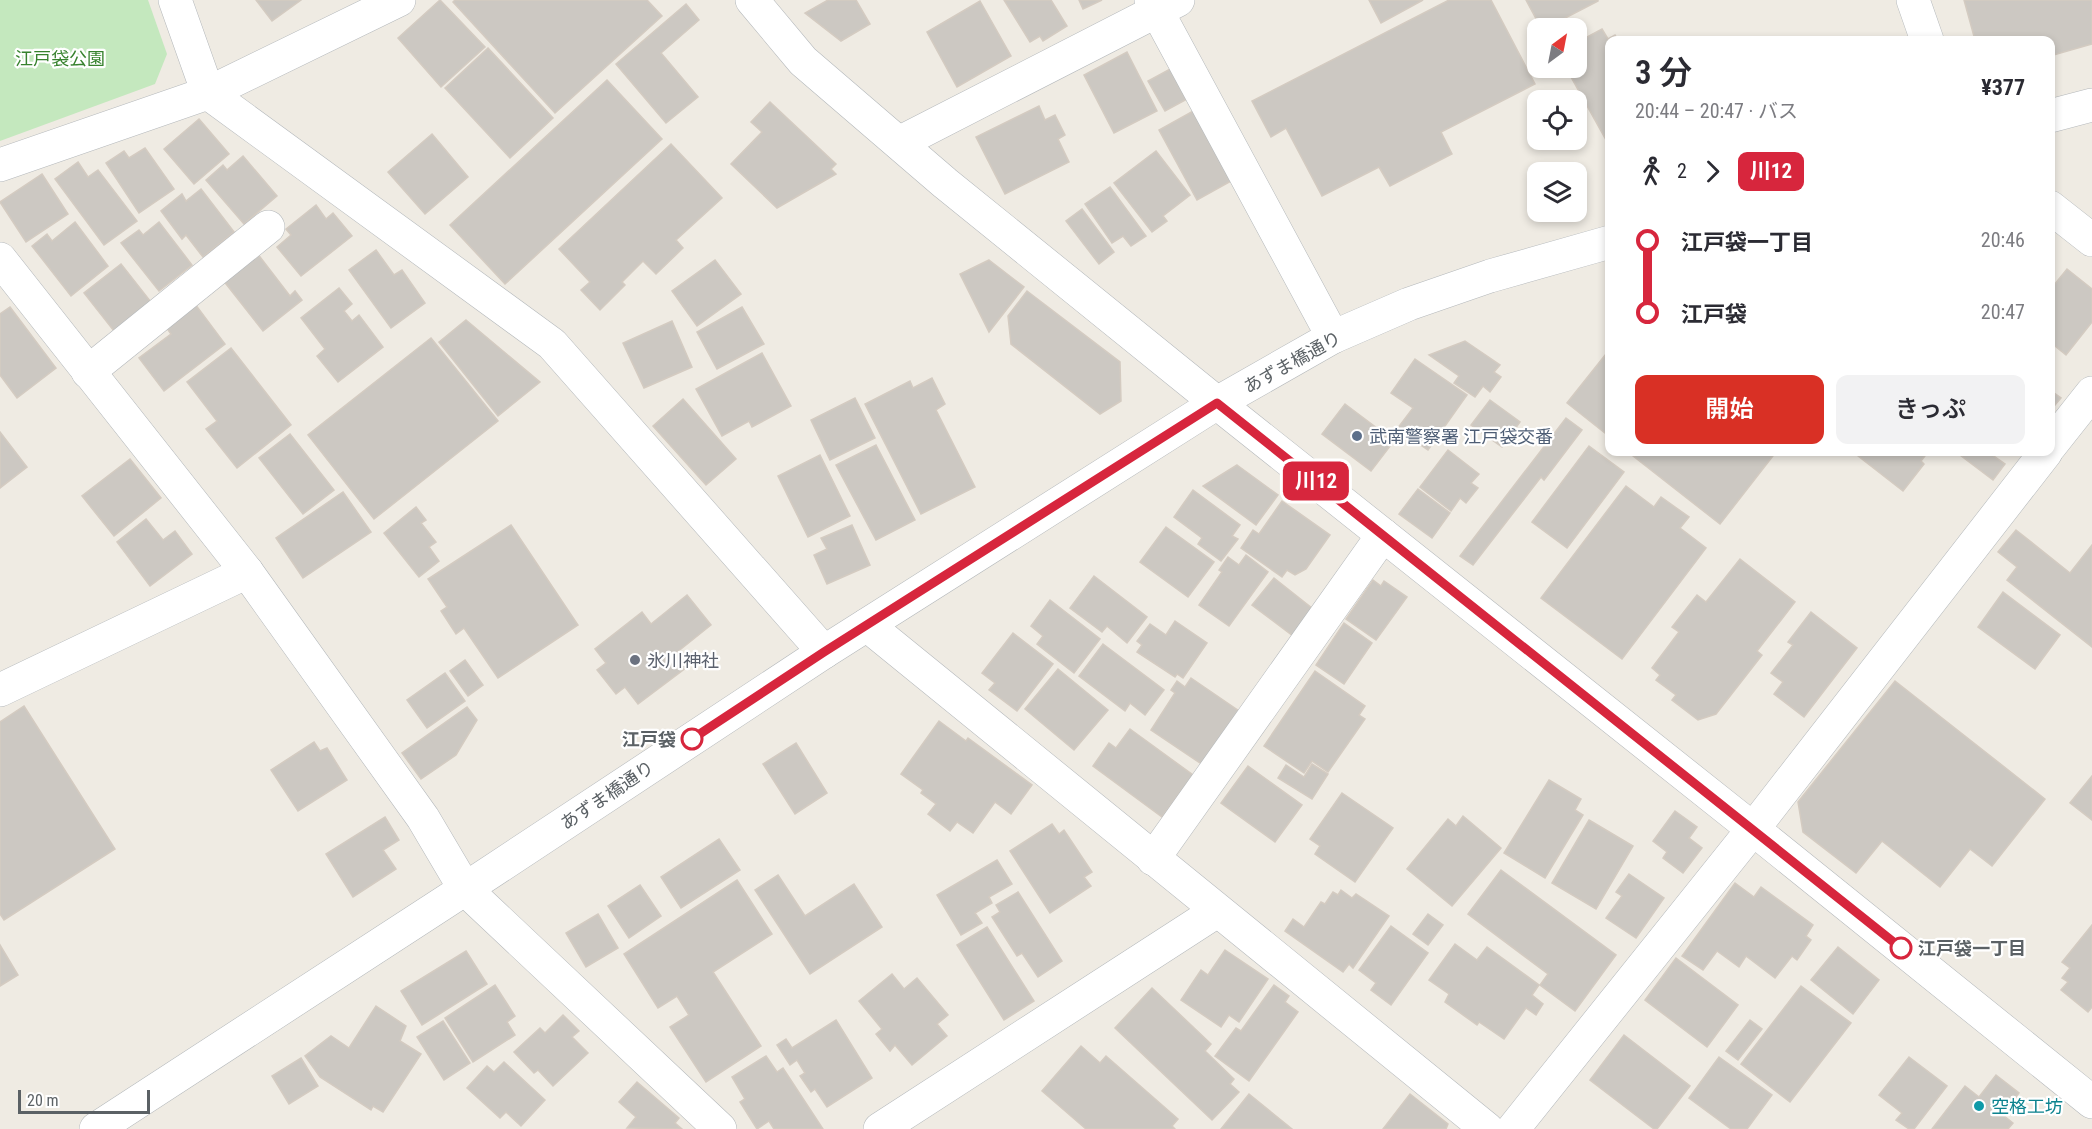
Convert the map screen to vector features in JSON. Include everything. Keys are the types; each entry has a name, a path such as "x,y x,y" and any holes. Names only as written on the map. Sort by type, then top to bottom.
{"street":[{"path":"175,0 208,93 552,344 824,652"},
{"path":"0,165 208,93 399,0"},
{"path":"752,0 803,61 945,183 2092,1102"},
{"path":"1913,0 1926,36"},
{"path":"899,143 1162,4 1333,337"},
{"path":"2055,115 2092,105"},
{"path":"2055,211 2092,240"},
{"path":"88,372 268,227"},
{"name":"あずま橋通り","path":"96,1129 824,652 1217,403 1333,337 1419,300 1490,276 1605,243"},
{"path":"0,259 247,572 423,818 465,889 720,1129"},
{"path":"2055,440 2092,393"},
{"path":"1513,1129 1753,829 2043,456"},
{"path":"1153,859 1383,536"},
{"path":"0,690 247,572"},
{"path":"867,625 1486,1129"},
{"path":"880,1129 1217,911"}],"green space":[{"name":"江戸袋公園","path":"0,0 148,0 167,54 155,84 0,141"}],"building":[{"path":"256,0 301,0 272,21"},
{"path":"440,0 485,47 441,87 398,38"},
{"path":"455,0 647,0 662,16 555,113 453,2"},
{"path":"828,0 856,0 870,24 841,41 805,13"},
{"path":"1004,0 1051,0 1067,26 1043,41 1040,36 1030,42"},
{"path":"1079,0 1102,0 1083,9"},
{"path":"1369,0 1423,0 1381,23"},
{"path":"1449,0 1491,0 1527,69 1527,78 1532,78 1535,84 1441,132 1452,154 1390,186 1379,167 1322,196 1286,128 1271,137 1252,101"},
{"path":"1526,0 1598,0 1565,18 1536,18"},
{"path":"1964,0 2092,0 2092,44 2055,55 2055,36 1974,36"},
{"path":"980,1 1011,56 957,87 927,32"},
{"path":"686,4 699,20 661,53 698,97 666,123 616,64"},
{"path":"1602,29 1606,36 1605,138 1587,106 1587,90 1578,90 1572,78 1587,78 1587,37"},
{"path":"488,48 553,118 510,158 445,88"},
{"path":"1127,52 1157,111 1114,133 1084,75"},
{"path":"1172,68 1189,98 1165,111 1148,81"},
{"path":"607,80 662,139 505,284 450,225"},
{"path":"770,102 836,164 831,169 836,174 777,208 731,164 762,132 751,122"},
{"path":"1039,106 1045,120 1055,115 1065,135 1058,139 1069,162 1005,194 976,137"},
{"path":"1195,110 1233,180 1197,200 1159,130"},
{"path":"199,119 229,154 194,184 164,149"},
{"path":"432,134 468,177 425,214 388,172"},
{"path":"671,144 722,198 676,240 683,248 656,274 643,261 622,282 625,285 600,310 581,290 590,282 559,249"},
{"path":"145,148 174,189 139,213 106,163 124,151 129,158"},
{"path":"1156,151 1190,195 1163,216 1167,221 1152,232 1114,183"},
{"path":"243,156 277,196 244,224 206,180 223,165 227,170"},
{"path":"78,162 88,177 98,170 137,221 104,245 55,179"},
{"path":"42,174 68,214 26,242 0,202"},
{"path":"1110,187 1146,236 1131,246 1123,236 1112,243 1085,204"},
{"path":"201,189 234,232 203,257 186,235 182,239 161,211 182,194 186,201"},
{"path":"316,205 326,219 333,213 352,236 301,276 277,247 291,235 286,229"},
{"path":"1082,209 1114,252 1099,264 1066,221"},
{"path":"75,222 108,266 71,296 32,246 47,234 52,241"},
{"path":"159,222 192,265 159,291 121,243 139,230 143,235"},
{"path":"376,250 394,275 402,270 425,303 391,328 349,270"},
{"path":"257,253 290,296 295,291 302,300 263,331 223,280"},
{"path":"715,260 741,294 697,326 672,291"},
{"path":"989,260 1024,287 989,332 960,274"},
{"path":"121,264 151,302 114,331 84,293"},
{"path":"2067,269 2092,289 2092,322 2066,355 2055,346 2055,284"},
{"path":"339,288 352,304 344,311 352,321 359,315 383,347 338,382 317,356 325,349 301,318"},
{"path":"1027,291 1120,362 1121,401 1100,414 1011,344 1008,316"},
{"path":"195,304 225,344 164,391 139,358 171,334 166,327"},
{"path":"10,307 56,368 17,398 0,375 0,314"},
{"path":"742,307 764,344 717,369 697,332"},
{"path":"466,320 540,382 498,416 439,342"},
{"path":"672,321 692,367 644,388 623,343"},
{"path":"431,338 498,421 374,519 308,435"},
{"path":"1465,341 1500,365 1494,372 1501,377 1490,392 1483,386 1475,397 1454,383 1459,376 1429,355"},
{"path":"231,348 291,425 237,468 206,429 217,421 187,382"},
{"path":"762,353 791,406 752,427 749,421 722,436 696,389"},
{"path":"1605,355 1605,433 1567,403"},
{"path":"1415,359 1467,395 1428,450 1397,429 1413,408 1391,393"},
{"path":"932,378 945,404 936,410 975,487 921,514 865,404 910,381 913,388"},
{"path":"2055,394 2061,398 2055,405"},
{"path":"855,398 875,438 830,460 811,420"},
{"path":"683,399 736,459 706,485 653,426"},
{"path":"1490,400 1520,422 1502,447 1471,425"},
{"path":"1345,404 1394,441 1371,471 1322,434"},
{"path":"1566,418 1582,430 1544,480 1541,477 1473,565 1460,556"},
{"path":"0,432 27,467 0,488"},
{"path":"290,434 334,490 303,514 259,458"},
{"path":"876,445 915,520 876,540 836,465"},
{"path":"1589,446 1624,472 1567,548 1532,522"},
{"path":"1448,450 1479,474 1471,483 1478,488 1466,503 1460,498 1451,511 1420,487"},
{"path":"820,455 850,516 808,537 778,476"},
{"path":"1633,456 1773,456 1720,524"},
{"path":"1858,456 1925,456 1921,461 1924,464 1903,491"},
{"path":"1961,456 1994,456 2005,464 1993,480"},
{"path":"130,459 161,498 114,536 82,496"},
{"path":"1237,465 1278,495 1256,525 1203,486"},
{"path":"1626,486 1654,507 1661,497 1689,517 1680,528 1706,548 1622,659 1541,598"},
{"path":"1418,489 1450,513 1432,538 1399,514"},
{"path":"1193,490 1240,525 1232,536 1238,539 1221,561 1198,544 1202,538 1174,517"},
{"path":"343,492 371,532 303,578 276,538"},
{"path":"1282,501 1330,535 1306,569 1295,575 1287,570 1282,577 1241,548 1253,530 1259,534"},
{"path":"416,507 426,520 421,523 436,542 429,547 439,561 419,577 384,533"},
{"path":"146,519 163,540 175,531 192,554 150,586 117,542"},
{"path":"511,525 578,625 498,678 464,628 456,634 441,611 447,607 428,579"},
{"path":"852,525 870,565 827,584 814,555 827,549 821,538"},
{"path":"1166,527 1214,562 1188,597 1140,562"},
{"path":"2016,530 2070,573 2092,545 2092,647 2007,580 2017,567 1998,552"},
{"path":"1246,555 1268,572 1229,626 1199,605 1222,572 1219,570 1228,557 1239,565"},
{"path":"1740,559 1795,602 1757,651 1762,655 1716,714 1698,720 1672,700 1676,695 1656,680 1660,675 1652,668 1679,632 1672,627 1697,595 1706,602"},
{"path":"1094,576 1147,617 1127,643 1107,626 1102,632 1070,608"},
{"path":"1274,578 1313,609 1293,636 1252,605"},
{"path":"1373,580 1381,586 1384,581 1407,597 1376,640 1346,619"},
{"path":"2003,592 2060,635 2035,669 1978,627"},
{"path":"687,595 711,625 676,653 687,667 638,704 625,687 616,694 597,670 606,663 595,649 642,612 651,624"},
{"path":"1050,600 1100,639 1074,673 1037,644 1043,636 1031,626"},
{"path":"1811,612 1857,648 1804,717 1774,694 1783,682 1771,673 1793,645 1788,642"},
{"path":"1175,621 1207,643 1183,678 1177,674 1175,677 1137,652 1142,645 1137,641 1150,624 1166,635"},
{"path":"1344,623 1372,643 1344,684 1316,665"},
{"path":"1013,633 1053,664 1017,711 989,690 995,683 982,673"},
{"path":"1103,644 1164,690 1145,715 1130,703 1125,711 1079,676"},
{"path":"465,660 483,685 468,696 450,671"},
{"path":"1058,669 1108,710 1074,750 1025,709"},
{"path":"1315,671 1365,706 1359,715 1365,719 1328,772 1312,761 1304,773 1264,746"},
{"path":"445,673 465,701 427,728 407,700"},
{"path":"1191,678 1239,711 1203,765 1151,730 1175,693 1171,690 1177,681 1185,687"},
{"path":"1895,681 2045,799 1992,866 1970,849 1940,887 1882,841 1856,873 1803,832 1798,802"},
{"path":"24,706 115,849 4,920 0,914 0,722"},
{"path":"467,707 477,720 456,755 421,779 402,753"},
{"path":"939,721 966,741 968,738 1032,785 1011,814 995,802 973,833 957,822 950,831 928,814 936,804 921,793 923,790 901,774"},
{"path":"1130,729 1193,775 1162,817 1093,766 1109,743 1116,748"},
{"path":"314,742 320,751 327,748 347,780 298,811 271,770"},
{"path":"796,743 827,793 795,814 763,764"},
{"path":"1312,764 1328,774 1312,799 1278,778 1286,765 1304,777"},
{"path":"1248,766 1302,805 1275,842 1221,803"},
{"path":"2092,776 2092,820 2070,803"},
{"path":"1549,780 1581,799 1575,810 1583,815 1545,878 1504,853"},
{"path":"1342,793 1393,828 1355,882 1315,854 1320,846 1310,839"},
{"path":"1675,811 1697,827 1689,838 1702,848 1683,873 1663,858 1667,852 1653,841"},
{"path":"1463,816 1501,848 1452,906 1407,869 1448,819 1456,826"},
{"path":"385,817 399,840 383,850 396,869 353,897 326,854"},
{"path":"1589,820 1633,846 1596,909 1552,883"},
{"path":"1052,824 1059,834 1064,830 1092,872 1084,877 1091,886 1050,913 1010,851"},
{"path":"719,839 740,870 681,908 661,877"},
{"path":"997,860 1012,884 989,897 992,903 975,913 982,923 961,935 937,895"},
{"path":"1501,870 1616,955 1575,1011 1540,985 1548,974 1468,914"},
{"path":"1629,874 1664,898 1636,938 1606,918 1622,896 1616,892"},
{"path":"778,875 805,916 854,884 882,927 810,974 755,890"},
{"path":"737,880 772,934 713,972 761,1046 706,1082 670,1027 689,1015 677,996 658,1008 624,954"},
{"path":"1735,883 1754,897 1761,887 1813,925 1806,936 1811,940 1797,960 1792,956 1775,978 1746,956 1739,967 1717,951 1703,970 1682,956"},
{"path":"640,885 661,916 629,938 608,906"},
{"path":"1341,890 1352,898 1356,894 1389,916 1353,968 1349,964 1343,972 1285,931 1293,919 1304,927 1321,902 1325,904 1333,892 1338,895"},
{"path":"1018,892 1062,961 1038,977 1022,953 1017,956 992,917 1000,912 996,905"},
{"path":"598,914 618,948 586,967 566,933"},
{"path":"1428,914 1443,925 1428,945 1413,934"},
{"path":"2092,925 2092,1007 2088,1012 2061,990 2068,982 2062,978 2070,968 2062,962"},
{"path":"1391,926 1428,953 1391,1005 1371,990 1376,983 1359,970"},
{"path":"987,927 1034,1001 1004,1020 957,945"},
{"path":"1455,944 1477,960 1487,947 1539,985 1532,995 1543,1004 1536,1015 1526,1008 1504,1039 1479,1022 1477,1025 1445,1002 1449,994 1429,980"},
{"path":"0,945 18,975 0,986"},
{"path":"1838,947 1879,980 1853,1014 1811,980"},
{"path":"1225,950 1268,979 1239,1022 1229,1015 1221,1027 1181,1000 1201,970 1208,975"},
{"path":"466,951 487,984 422,1025 401,991"},
{"path":"1676,958 1738,1005 1707,1047 1645,1000"},
{"path":"892,974 904,989 917,978 948,1015 937,1024 947,1036 912,1065 895,1045 890,1051 876,1034 882,1029 859,1001"},
{"path":"495,985 515,1016 507,1022 515,1035 473,1062 445,1018"},
{"path":"1274,985 1289,996 1285,1002 1298,1012 1249,1081 1215,1056 1236,1028 1241,1031"},
{"path":"1801,986 1851,1023 1790,1102 1741,1064"},
{"path":"1152,988 1211,1044 1205,1051 1234,1079 1230,1084 1239,1092 1212,1120 1115,1028"},
{"path":"376,1006 406,1026 400,1041 421,1054 383,1112 373,1106 371,1110 320,1077 305,1056 331,1036 349,1048"},
{"path":"563,1015 579,1031 572,1037 588,1053 553,1086 538,1070 534,1073 514,1052 540,1028 545,1033"},
{"path":"836,1020 872,1078 827,1107 815,1089 811,1092 800,1076 805,1073 797,1060 790,1065 777,1045 786,1039 792,1048"},
{"path":"1750,1020 1762,1029 1738,1060 1726,1051"},
{"path":"443,1021 470,1063 444,1080 417,1037"},
{"path":"1624,1035 1690,1086 1657,1129 1590,1080"},
{"path":"1081,1046 1100,1063 1106,1056 1178,1119 1172,1126 1175,1129 1086,1129 1042,1091"},
{"path":"766,1056 777,1072 783,1068 823,1129 774,1129 769,1121 757,1129 740,1102 745,1099 732,1077"},
{"path":"1719,1057 1772,1095 1747,1129 1731,1129 1689,1098"},
{"path":"1909,1057 1947,1086 1914,1129 1909,1129 1896,1120 1902,1113 1879,1095"},
{"path":"301,1058 318,1086 289,1104 272,1076"},
{"path":"504,1062 545,1100 521,1126 506,1112 500,1118 467,1088 487,1066 494,1072"},
{"name":"空格工坊","path":"1996,1075 2019,1093 2003,1115 2013,1123 2008,1129 1932,1129 1965,1086 1979,1097"},
{"path":"637,1082 679,1118 675,1123 682,1129 627,1128 636,1117 619,1102"},
{"path":"1249,1094 1292,1129 1221,1129"},
{"path":"1410,1094 1448,1124 1446,1129 1383,1129"}],"bus line":[{"name":"川12","path":"692,739 824,652 1217,403 1901,948"}],"place":[{"name":"武南警察署 江戸袋交番","path":"1357,436"},
{"name":"氷川神社","path":"635,660"},
{"name":"江戸袋","path":"692,739"},
{"name":"江戸袋一丁目","path":"1901,948"},
{"name":"空格工坊","path":"1979,1106"}]}
